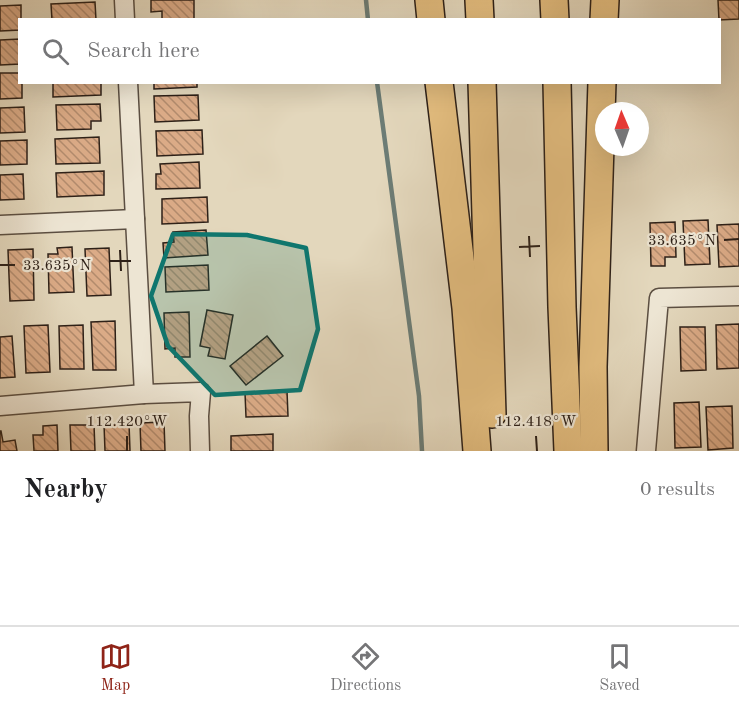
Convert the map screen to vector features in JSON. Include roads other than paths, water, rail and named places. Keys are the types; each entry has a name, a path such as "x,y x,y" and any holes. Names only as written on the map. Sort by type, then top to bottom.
{"highway":[{"path":"429,0 431,18"},
{"path":"479,0 480,18"},
{"path":"554,0 555,18"},
{"path":"604,18 605,0"},
{"path":"439,84 466,308 477,451"},
{"path":"482,84 493,451"},
{"path":"557,84 568,451"},
{"path":"594,451 593,357 602,84"}],"street":[{"path":"124,0 124,18"},
{"path":"128,84 144,394"},
{"path":"0,225 135,219"},
{"path":"646,451 659,298 739,296"},
{"path":"0,406 144,394 201,392 200,451"}],"waterway":[{"path":"366,0 368,18"},
{"path":"377,84 419,396 422,451"}]}
